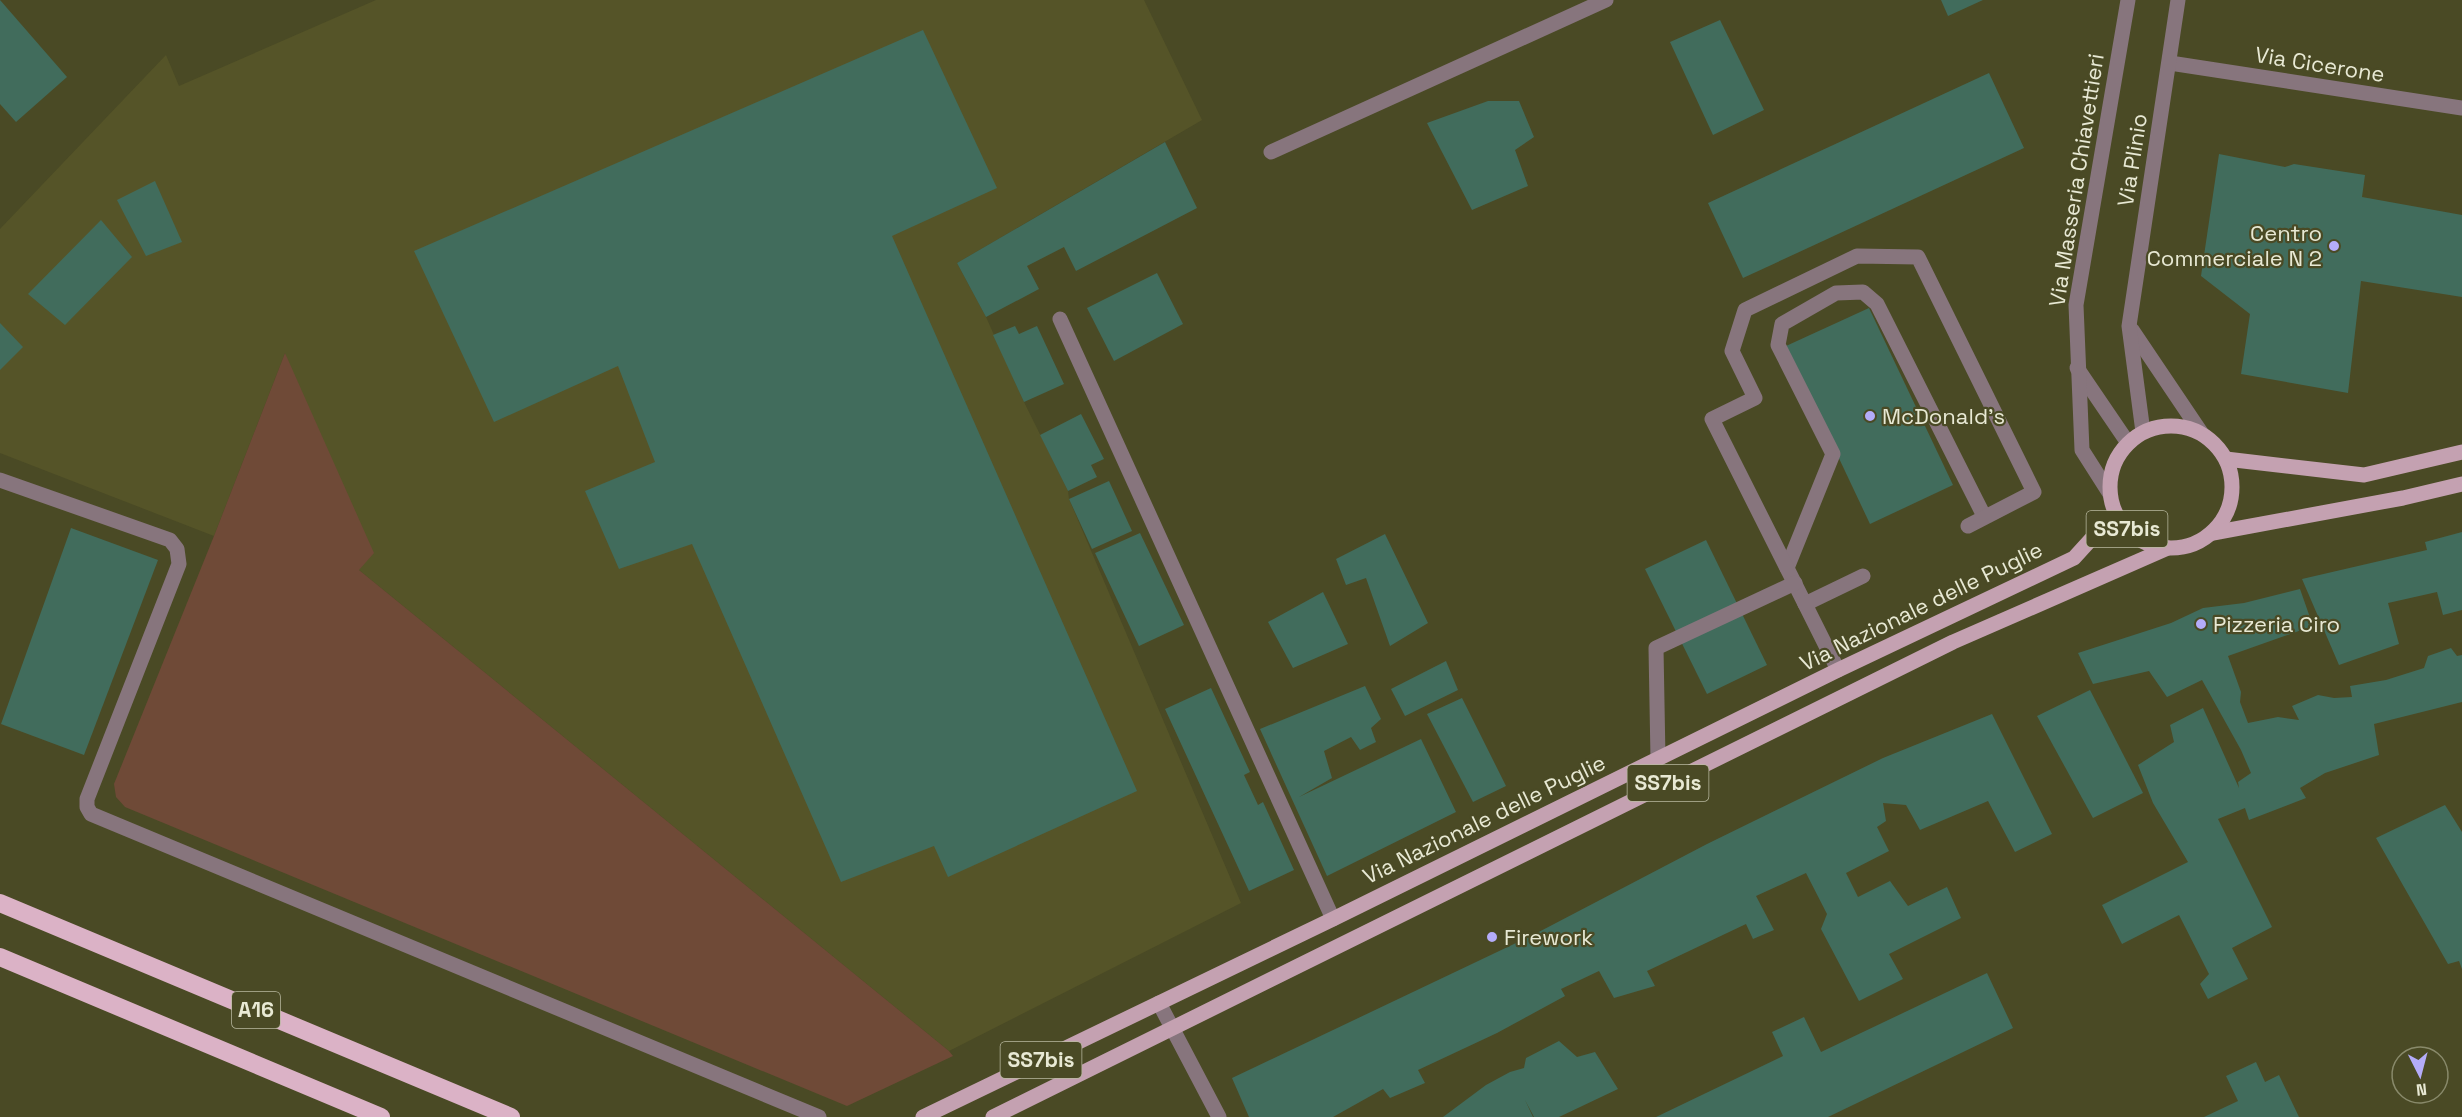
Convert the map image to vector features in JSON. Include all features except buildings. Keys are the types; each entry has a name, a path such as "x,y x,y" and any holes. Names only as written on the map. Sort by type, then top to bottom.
{"highway":[{"name":"A16","path":"0,903 511,1117"},
{"name":"A16","path":"0,957 381,1117"}],"main road":[{"name":"SS7bis","path":"2226,459 2216,445 2202,435 2183,427 2162,426 2143,432 2128,443 2117,458 2110,475 2110,494 2115,513 2136,538 2151,546 2168,548 2192,545 2213,533 2403,498 2462,483"},
{"path":"2213,533 2225,517 2232,498 2232,478 2226,459 2364,475 2462,452"},
{"name":"Via Nazionale delle Puglie","path":"923,1117 1333,919 1838,670 2074,558 2115,513"},
{"name":"Via Nazionale delle Puglie","path":"993,1117 1953,642 2168,548"}],"street":[{"path":"1271,152 1606,0"},
{"name":"Via Masseria Chiavettieri","path":"2077,368 2076,305 2128,0"},
{"name":"Via Plinio","path":"2143,432 2129,326 2178,0"},
{"name":"Via Cicerone","path":"2170,63 2462,108"},
{"path":"1838,670 1712,420 1755,398 1732,351 1745,310 1857,256 1918,257 2034,492 1968,526"},
{"path":"1787,568 1833,454 1778,345 1782,324 1836,293 1863,292 1877,304 1984,516"},
{"path":"1060,319 1333,919"},
{"path":"2129,326 2202,435"},
{"path":"2077,368 2128,443"},
{"path":"2077,368 2082,450 2110,494"},
{"path":"0,480 170,540 177,549 179,564 87,799 87,807 91,814 819,1117"},
{"path":"1805,604 1863,576"},
{"path":"1658,759 1656,648 1795,583"},
{"path":"1159,1003 1219,1117"}],"shaded area":[{"path":"376,0 1144,0 1202,120 957,263 986,317 1024,402 1068,491 1069,499 1241,903 949,1051 359,570 285,353 214,536 0,453 0,229 166,55 179,86"},
{"path":"285,353 374,553 359,570 953,1056 847,1106 125,807 116,797 114,784"}],"place":[{"name":"Centro Commerciale N 2","path":"2334,246"},
{"name":"McDonald's","path":"1870,416"},
{"name":"Pizzeria Ciro","path":"2201,624"},
{"name":"Firework","path":"1492,937"}]}
